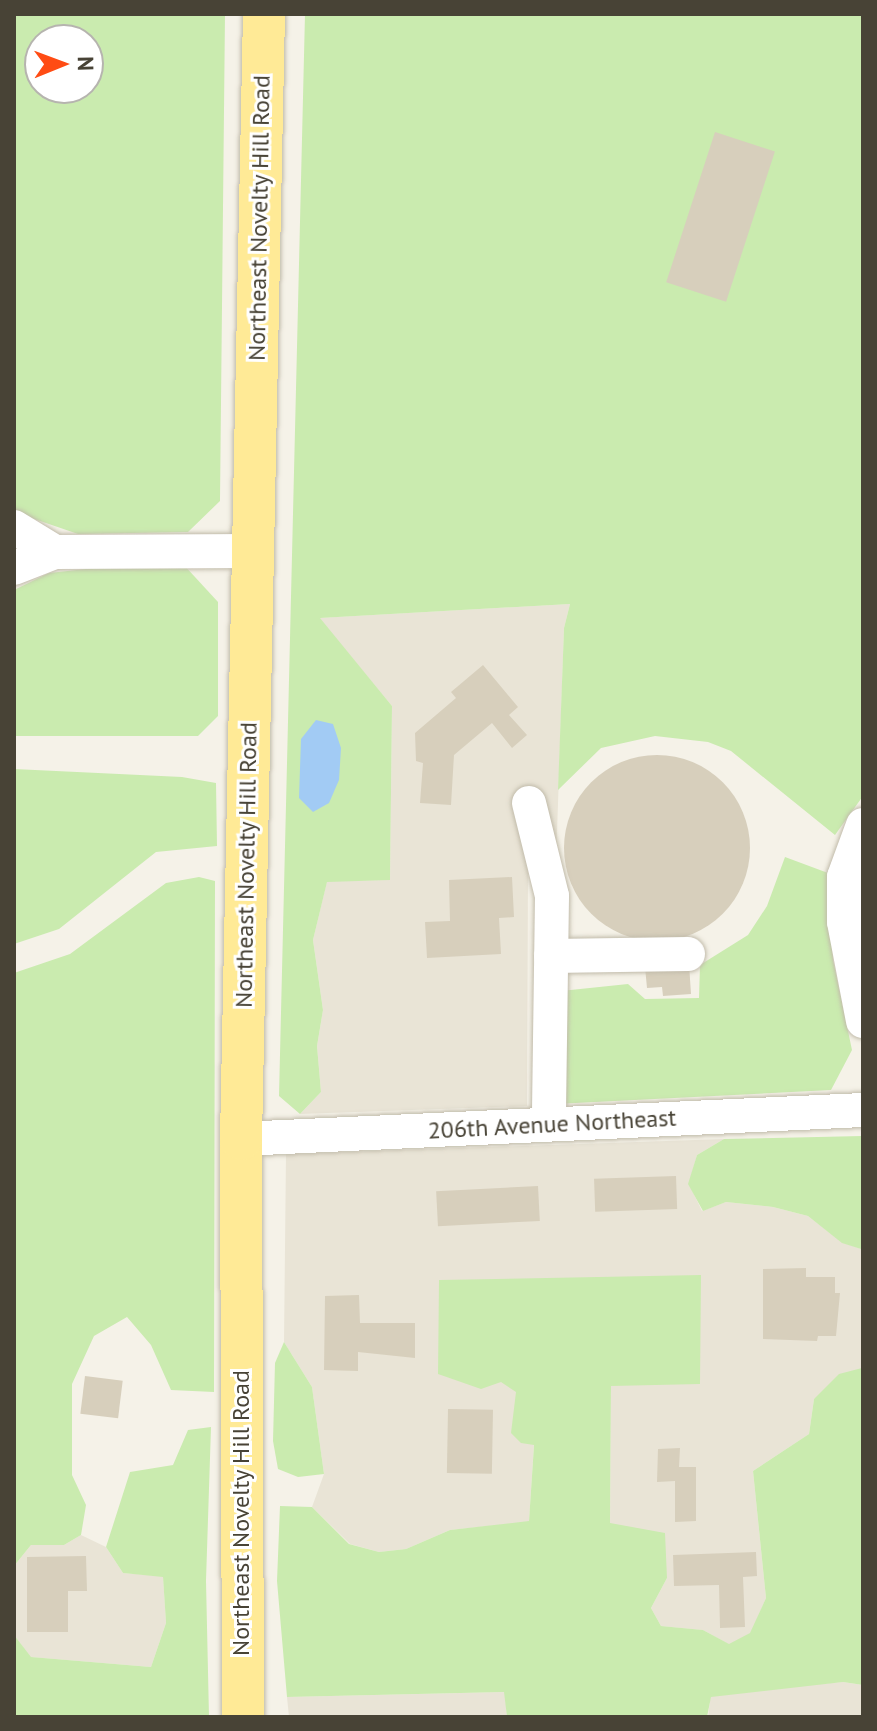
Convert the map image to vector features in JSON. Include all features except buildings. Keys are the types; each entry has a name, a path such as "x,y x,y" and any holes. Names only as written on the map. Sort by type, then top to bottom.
{"main road":[{"name":"Northeast Novelty Hill Road","path":"243,1717 241,1139 264,14"}],"street":[{"path":"14,527 55,552"},
{"path":"14,568 55,552 251,551"},
{"path":"529,803 552,896 549,1124"},
{"path":"863,825 844,877 844,922 863,1021"},
{"path":"551,956 688,954"},
{"name":"206th Avenue Northeast","path":"241,1139 863,1110"}],"shaded area":[{"path":"570,604 564,628 556,862 528,870 527,1106 300,1114 321,1092 317,1046 323,1010 313,940 327,881 390,880 392,706 319,618"},
{"path":"724,1139 697,1155 689,1184 702,1211 726,1202 773,1207 808,1216 842,1242 861,1249 863,1371 814,1399 809,1434 753,1471 766,1598 751,1633 730,1645 703,1630 661,1626 651,1608 667,1578 610,1524 611,1386 539,1365 529,1522 450,1530 406,1549 379,1552 350,1544 312,1507 324,1474 312,1387 284,1342 286,1154"},
{"path":"81,1535 106,1547 123,1573 163,1576 166,1623 151,1667 30,1657 14,1635 14,1566 31,1545 64,1545"},
{"path":"843,1682 863,1685 863,1717 708,1717 711,1692"},
{"path":"505,1692 507,1717 289,1717 287,1697"}],"green space":[{"path":"14,14 225,14 220,501 188,532 78,534 14,512"},
{"path":"305,14 863,14 863,796 835,835 731,751 708,742 655,736 601,748 558,790 564,628 570,604 320,618 392,706 390,880 327,882 313,940 323,1010 317,1046 321,1092 300,1114 279,1096"},
{"path":"132,564 183,564 218,602 218,716 198,736 14,736 14,590 49,573"},
{"path":"14,769 182,777 216,783 217,846 156,852 59,929 14,944"},
{"path":"785,857 828,873 833,960 852,1050 831,1090 555,1104 561,991 628,984 645,999 699,998 700,965 748,935 767,906"},
{"path":"199,877 215,881 214,1392 171,1390 151,1345 127,1317 94,1336 72,1384 72,1475 86,1505 81,1535 64,1545 31,1545 14,1566 14,973 70,954 166,883"},
{"path":"862,1136 861,1249 842,1243 808,1216 773,1207 726,1202 703,1211 688,1184 697,1155 724,1139"},
{"path":"701,1275 700,1384 611,1386 610,1523 665,1533 667,1578 651,1608 661,1626 703,1630 729,1644 750,1633 766,1598 753,1471 809,1434 814,1399 839,1374 862,1368 863,1685 843,1682 711,1697 707,1717 507,1717 504,1692 287,1697 277,1581 280,1506 312,1507 349,1544 379,1552 406,1549 450,1530 529,1521 534,1445 521,1443 511,1433 516,1392 501,1382 481,1389 438,1374 439,1280"},
{"path":"284,1342 312,1387 324,1474 298,1477 278,1469 273,1441 275,1363"},
{"path":"211,1427 206,1581 209,1717 14,1717 14,1635 31,1657 151,1667 166,1623 163,1577 123,1573 106,1547 130,1472 173,1465 188,1430"}],"water":[{"path":"316,720 333,724 341,748 339,780 329,803 313,812 299,798 301,739"}]}
